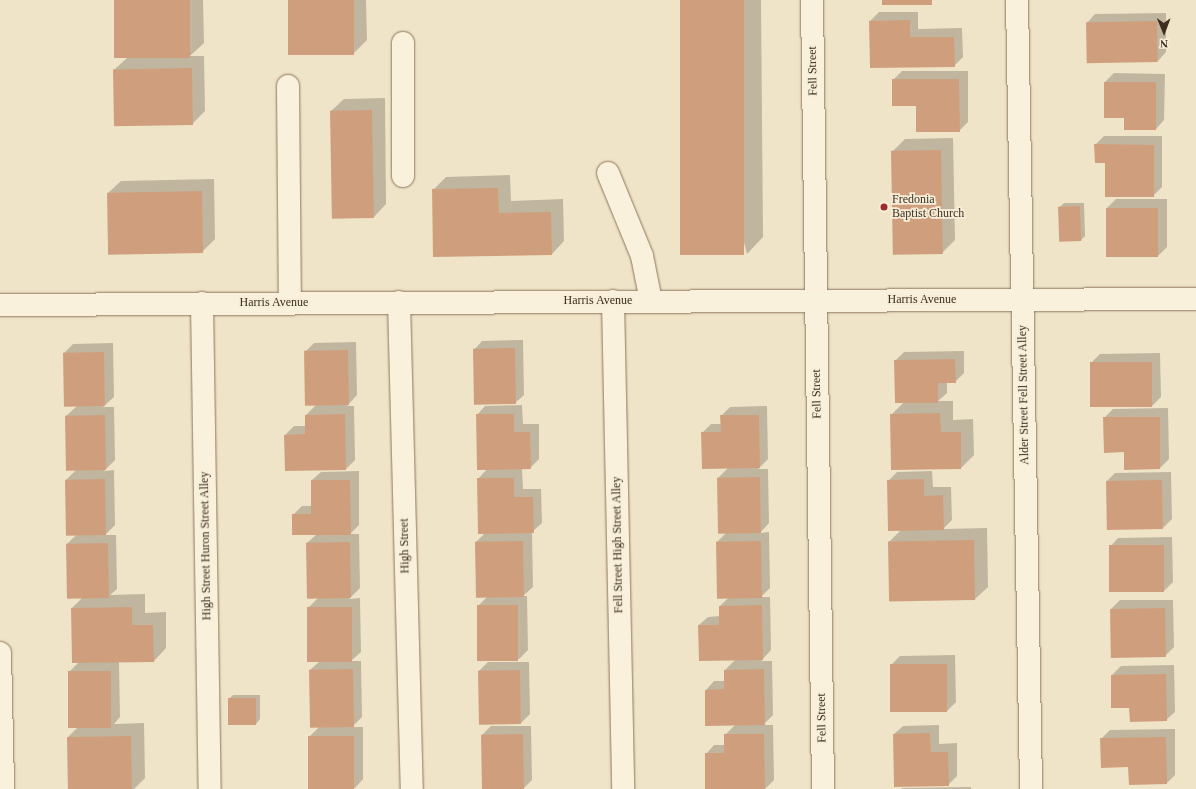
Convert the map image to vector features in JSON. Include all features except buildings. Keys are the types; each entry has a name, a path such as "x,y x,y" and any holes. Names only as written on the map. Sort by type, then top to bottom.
{"street":[{"name":"Fell Street","path":"812,0 823,789"},
{"name":"Alder Street Fell Street Alley","path":"1017,0 1031,789"},
{"path":"403,44 403,176"},
{"path":"288,86 290,303"},
{"path":"608,174 642,256 651,301"},
{"name":"Harris Avenue","path":"0,305 1196,299"},
{"name":"Fell Street High Street Alley","path":"613,301 623,789"},
{"name":"High Street","path":"399,302 412,789"},
{"name":"High Street Huron Street Alley","path":"202,303 210,789"},
{"path":"0,653 3,789"}],"place":[{"name":"Fredonia Baptist Church","path":"884,207"}]}
